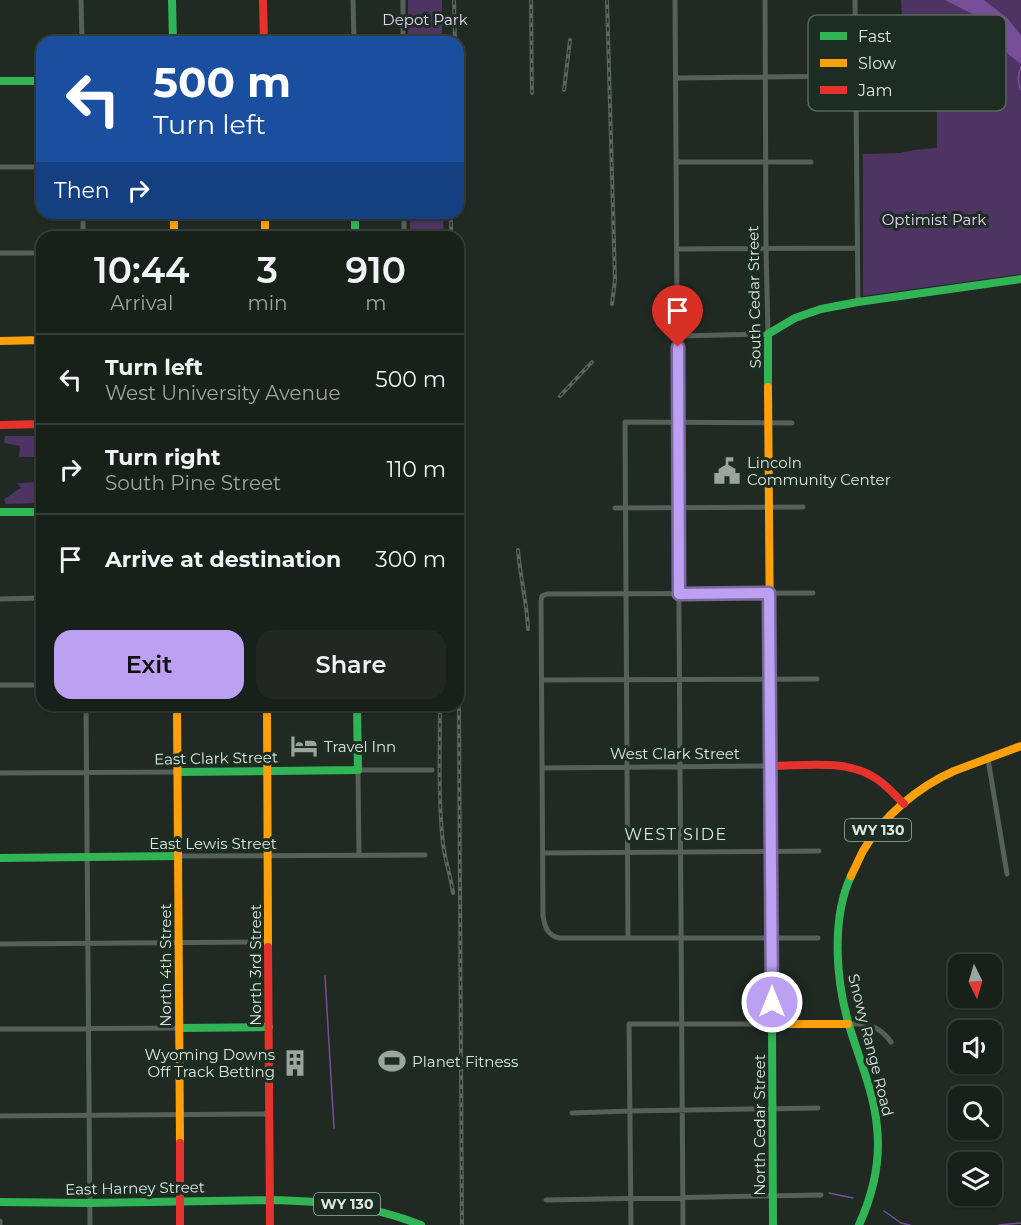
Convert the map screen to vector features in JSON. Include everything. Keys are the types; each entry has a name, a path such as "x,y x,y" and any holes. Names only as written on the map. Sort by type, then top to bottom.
{"street":[{"path":"81,0 82,36"},
{"path":"172,0 173,36"},
{"path":"263,0 264,36"},
{"path":"353,0 354,36"},
{"path":"403,0 403,36"},
{"path":"675,0 683,1225"},
{"name":"South Cedar Street","path":"765,0 769,593"},
{"path":"855,0 855,15"},
{"path":"676,78 808,77"},
{"path":"0,81 36,81"},
{"path":"856,111 858,302"},
{"path":"676,162 811,162"},
{"path":"0,167 36,167"},
{"path":"677,249 857,248"},
{"path":"0,253 36,253"},
{"path":"678,336 768,334 807,313 858,302 1021,279"},
{"path":"0,340 36,340"},
{"path":"628,938 625,422 792,423"},
{"path":"0,425 36,424"},
{"path":"615,508 803,507"},
{"path":"0,512 36,512"},
{"name":"North Cedar Street","path":"769,593 773,1225"},
{"path":"813,594 547,594 542,596 543,916 549,934 559,938 818,938"},
{"path":"0,599 36,598"},
{"path":"542,680 817,679"},
{"path":"0,685 36,685"},
{"path":"86,711 90,1225"},
{"name":"North 4th Street","path":"177,711 180,1225"},
{"name":"North 3rd Street","path":"267,711 270,1225"},
{"path":"357,711 359,855"},
{"name":"Snowy Range Road","path":"859,1225 871,1198 875,1182 879,1142 875,1109 848,1024 839,982 838,929 845,890 850,876 871,840 886,820 926,786 946,775 1021,746"},
{"path":"988,759 1007,874"},
{"name":"West Clark Street","path":"542,768 834,766 864,772 883,783 904,804"},
{"name":"East Clark Street","path":"0,773 432,770"},
{"path":"543,853 819,851"},
{"name":"East Lewis Street","path":"0,858 425,855"},
{"path":"0,944 269,942"},
{"path":"631,1225 629,1024 860,1023 876,1027 891,1042"},
{"path":"0,1029 269,1027"},
{"path":"572,1113 818,1108"},
{"path":"0,1116 270,1114"},
{"path":"546,1200 821,1195"},
{"name":"East Harney Street","path":"0,1202 270,1200"},
{"name":"WY 130","path":"270,1200 320,1201 363,1206 378,1209 420,1225"}],"green space":[{"name":"Depot Park","path":"408,0 442,0 442,36 408,36"},
{"name":"Optimist Park","path":"901,0 1021,0 1021,274 863,296 863,154 900,153 937,148 937,111 1006,111 1006,15 902,15"},
{"path":"410,219 443,219 444,231 410,231"},
{"path":"5,436 36,436 36,457 19,457 20,446 4,443"},
{"path":"36,482 36,503 6,504 4,499 21,488 17,483"}],"shaded area":[{"path":"945,0 984,0 1003,15 974,15"},
{"path":"1006,17 1021,35 1021,64 1006,51"}],"waterway":[{"path":"1021,67 1018,78 1021,90"},
{"path":"325,976 334,1128"},
{"path":"829,1193 853,1198"},
{"path":"884,1211 901,1223 910,1225"},
{"path":"999,1225 1021,1223"}],"railway":[{"path":"454,0 455,36"},
{"path":"531,0 532,93"},
{"path":"607,0 615,280 612,304"},
{"path":"564,90 570,40"},
{"path":"451,219 451,231"},
{"path":"560,396 592,362"},
{"path":"518,550 528,629"},
{"path":"440,711 441,827 453,893"},
{"path":"459,711 462,1225"}],"traffic: fast":[{"path":"172,0 173,36"},
{"path":"0,81 36,81"},
{"path":"355,219 355,231"},
{"path":"768,387 768,334 795,318 821,309 858,302 1021,279"},
{"path":"0,512 36,512"},
{"path":"770,639 773,1225"},
{"path":"177,772 358,770 357,711"},
{"path":"0,858 178,856"},
{"path":"851,876 840,911 839,970 849,1025 873,1101 878,1140 875,1178 859,1225"},
{"path":"179,1028 269,1027"},
{"path":"0,1202 270,1200"},
{"path":"270,1200 347,1205 384,1213 421,1225"}],"traffic: slow":[{"path":"174,219 174,231"},
{"path":"265,219 265,231"},
{"path":"0,341 36,340"},
{"path":"768,387 770,639"},
{"path":"177,711 180,1143"},
{"path":"267,711 268,947"},
{"path":"851,876 871,838 891,815 915,794 954,771 1021,746"},
{"path":"772,1024 848,1024"}],"traffic: jam":[{"path":"263,0 264,36"},
{"path":"0,425 36,424"},
{"path":"770,766 836,765 848,767 872,776 904,804"},
{"path":"268,947 270,1225"},
{"path":"180,1143 180,1225"}],"place":[{"name":"Lincoln Community Center","path":"727,471"},
{"name":"Travel Inn","path":"304,746"},
{"name":"Planet Fitness","path":"392,1061"},
{"name":"Wyoming Downs Off Track Betting","path":"295,1063"}],"district":[{"name":"WEST SIDE","path":"676,834"}],"route":[{"path":"678,347 679,594 769,593 772,1002"}]}
